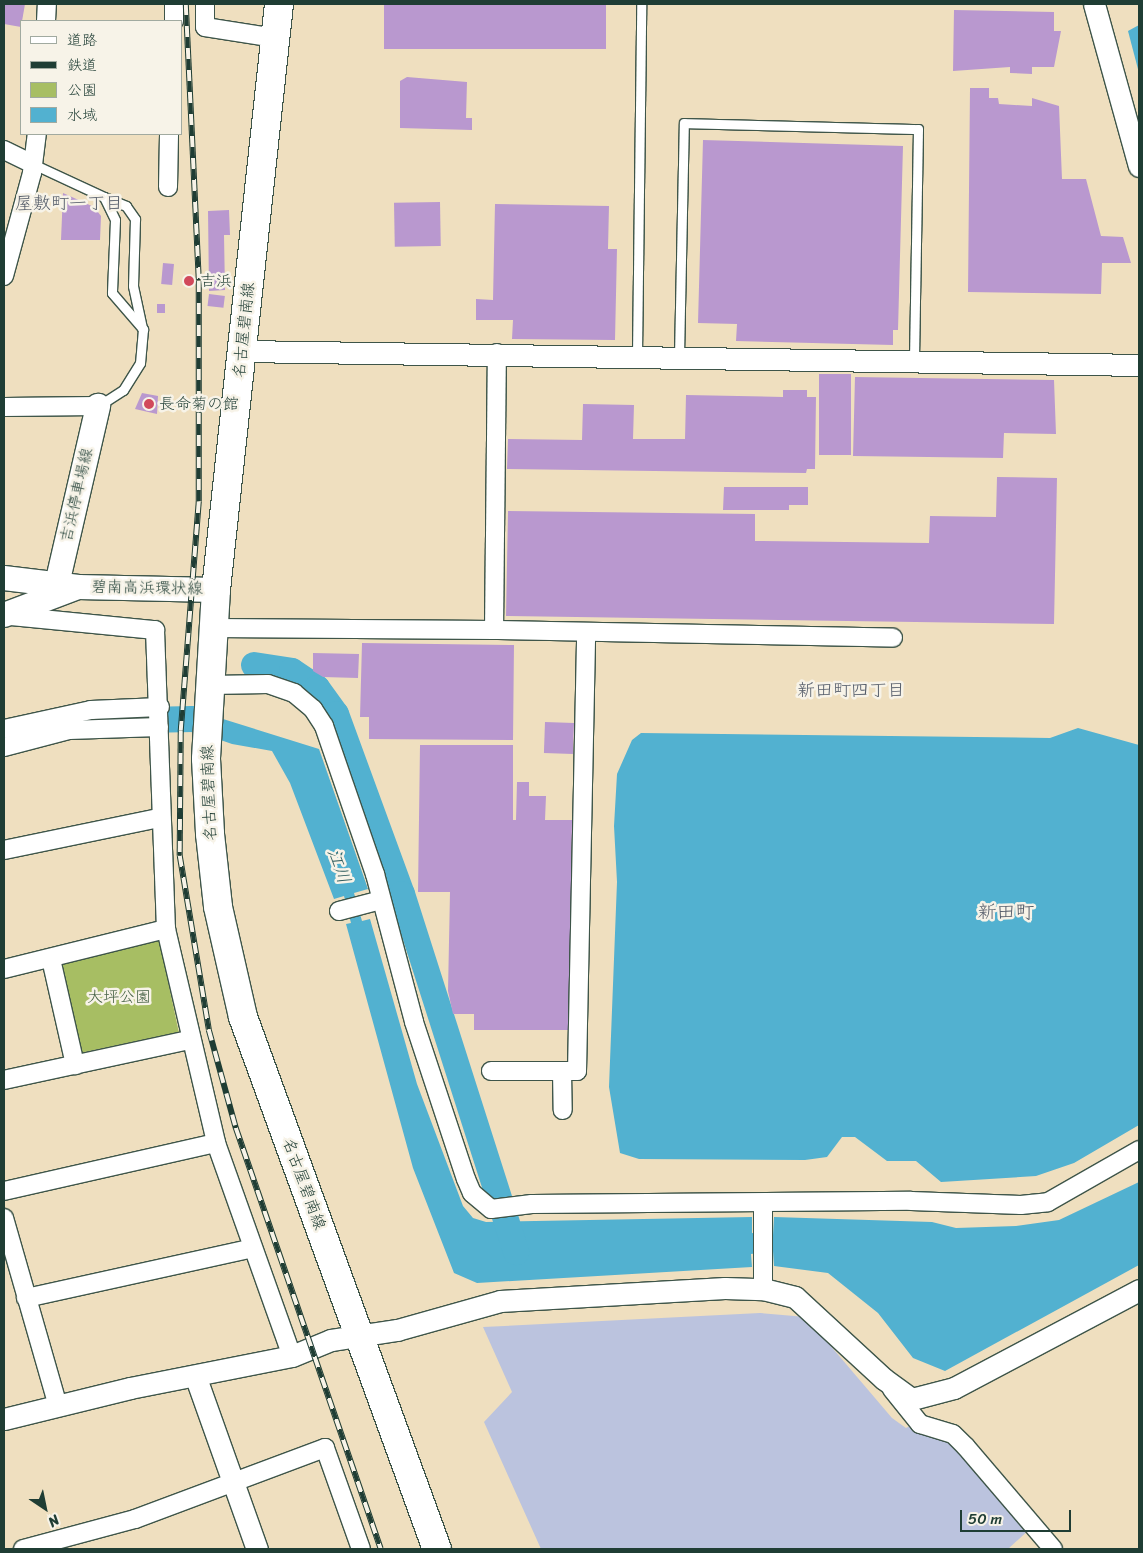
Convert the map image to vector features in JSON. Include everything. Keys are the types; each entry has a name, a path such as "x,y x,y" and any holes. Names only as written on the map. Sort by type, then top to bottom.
{"main road":[{"name":"名古屋碧南線","path":"279,4 216,590 206,759 218,907 243,1017 437,1549"},
{"name":"吉浜停車場線","path":"67,585 98,406"},
{"name":"碧南高浜環状線","path":"4,578 67,585 216,590"},
{"name":"碧南高浜環状線","path":"8,616 67,585"}],"street":[{"path":"46,20 47,4"},
{"path":"174,4 174,20"},
{"path":"205,4 205,27 275,38"},
{"path":"1094,4 1139,166"},
{"path":"4,276 33,164 37,135"},
{"path":"168,187 169,135"},
{"path":"4,150 33,164"},
{"path":"242,351 679,355 1139,364"},
{"path":"494,630 497,354"},
{"path":"4,407 98,406"},
{"path":"8,616 156,630 160,708 158,818 166,929 189,1040 216,1143 292,1356"},
{"path":"214,628 494,630 894,638"},
{"path":"491,1071 577,1071 586,633"},
{"path":"210,686 268,684 294,693 313,709 324,726 380,900 414,1022 466,1179 477,1198 492,1209 532,1204 763,1208 1048,1202 1139,1150"},
{"path":"4,729 91,710 160,708"},
{"path":"4,747 69,730 159,726"},
{"path":"4,850 158,818"},
{"path":"339,911 380,900"},
{"path":"4,969 51,959 166,929"},
{"path":"51,959 75,1065"},
{"path":"4,1080 189,1040"},
{"path":"562,1071 563,1110"},
{"path":"4,1191 216,1143"},
{"path":"763,1208 763,1282"},
{"path":"4,1218 58,1406"},
{"path":"26,1298 253,1248"},
{"path":"4,1419 130,1388 196,1378 292,1356 330,1340 360,1337 500,1301 763,1282 795,1297 884,1379 912,1399 931,1397 1139,1290"},
{"path":"196,1378 231,1482 257,1549"},
{"path":"884,1379 920,1424 953,1434 966,1447 1053,1549"},
{"path":"23,1549 134,1519 325,1448 361,1549"}],"lane":[{"path":"637,355 642,4"},
{"path":"679,355 684,123 918,129 914,360"},
{"path":"33,164 126,206 134,219 133,286 142,329 140,363 123,390 98,406"},
{"path":"104,197 115,220 112,292 142,329"}],"shaded area":[{"path":"760,1313 806,1317 892,1418 906,1428 921,1420 978,1458 1031,1528 1008,1549 541,1549 484,1422 512,1392 483,1327"}],"green space":[{"name":"大坪公園","path":"159,939 179,1032 80,1053 60,960"}],"water":[{"path":"1139,25 1139,73 1128,31"},
{"path":"173,710 223,719 319,749 368,889 354,893 362,921 370,919 417,1084 463,1206 473,1218 486,1222 752,1217 752,1233 773,1235 774,1217 932,1222 956,1228 1016,1226 1059,1220 1139,1182 1139,1265 945,1371 913,1358 878,1313 828,1273 774,1266 773,1251 751,1254 752,1267 477,1283 454,1273 413,1168 346,924 351,923 344,896 334,899 290,783 272,751 232,744 172,723"},
{"path":"1078,728 1139,745 1139,1125 1074,1163 1036,1176 941,1182 916,1161 887,1161 855,1137 842,1137 827,1157 805,1160 639,1159 620,1153 609,1087 617,882 614,826 617,774 632,740 641,733 1050,738"}],"building":[{"path":"4,4 25,4 20,27 4,24"},
{"path":"384,4 606,4 606,49 384,49"},
{"path":"954,10 1054,12 1054,31 1061,31 1054,67 1032,67 1032,74 1010,73 1010,67 953,71"},
{"path":"407,77 467,82 466,118 472,118 472,130 400,128 400,81"},
{"path":"970,88 989,88 989,98 998,98 999,104 1032,106 1032,98 1059,106 1062,179 1086,179 1101,236 1123,237 1131,263 1102,263 1101,294 968,292"},
{"path":"703,140 903,146 898,330 893,330 893,345 736,341 737,324 698,323"},
{"path":"63,193 94,207 101,216 100,240 61,240"},
{"path":"440,202 441,246 395,247 394,203"},
{"path":"495,204 609,206 608,249 617,249 615,340 512,339 513,320 476,320 476,299 493,300"},
{"path":"229,210 230,235 224,235 225,290 209,291 208,211"},
{"path":"163,263 174,264 172,285 161,284"},
{"path":"209,294 225,296 223,308 208,306"},
{"path":"157,304 165,304 165,313 157,313"},
{"path":"819,374 851,374 851,455 819,455"},
{"path":"855,377 1054,380 1056,434 1004,433 1003,458 853,456"},
{"path":"783,390 807,390 807,397 816,397 815,469 807,469 806,473 507,469 508,439 582,440 583,404 634,405 633,439 685,439 686,395 783,397"},
{"path":"142,393 158,396 157,414 135,409"},
{"path":"997,477 1057,478 1054,624 506,616 508,511 755,514 755,541 929,543 930,516 996,517"},
{"path":"724,487 808,487 808,505 789,505 789,510 723,510"},
{"path":"362,643 514,645 513,740 369,739 369,717 360,717"},
{"path":"313,653 359,654 358,678 323,677 313,671"},
{"path":"545,722 574,723 573,754 544,753"},
{"path":"420,745 513,745 513,820 516,820 517,782 529,782 529,796 546,796 545,820 572,820 570,1030 474,1030 474,1014 453,1014 448,991 450,892 418,892"}],"waterway":[{"path":"254,665 292,671 317,688 336,714 402,894 516,1252"},
{"name":"江川","path":"97,721 193,719 208,724"}],"railway":[{"path":"186,4 199,281 199,502 181,731 180,856 209,1030 236,1128 381,1549"}],"place":[{"name":"吉浜","path":"189,281"},
{"name":"長命菊の館","path":"149,404"}],"district":[{"name":"屋敷町一丁目","path":"69,203"},
{"name":"新田町四丁目","path":"851,690"},
{"name":"新田町","path":"1006,912"}]}
